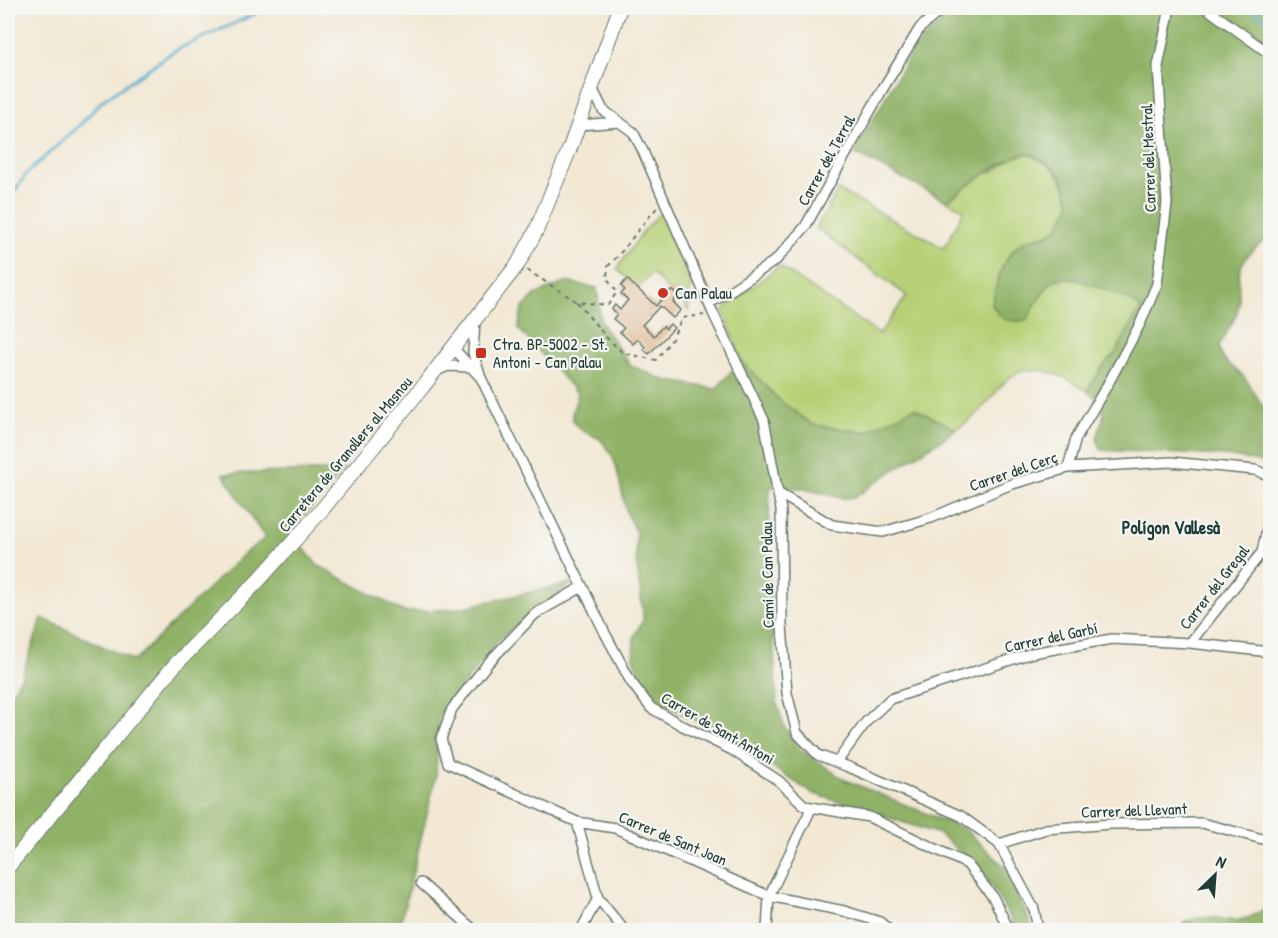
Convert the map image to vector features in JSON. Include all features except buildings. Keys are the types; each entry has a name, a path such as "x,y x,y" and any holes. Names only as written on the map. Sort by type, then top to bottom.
{"main road":[{"name":"Carretera de Granollers al Masnou","path":"8,867 174,666 258,581 320,512 455,346 518,264 536,231 579,125 621,8"}],"street":[{"name":"Carrer del Terral","path":"709,303 724,296 776,260 805,227 882,90 920,28 943,8"},
{"name":"Carrer del Mestral","path":"1068,468 1076,438 1140,324 1157,284 1167,203 1158,66 1170,8"},
{"path":"1206,8 1270,54"},
{"name":"Camí de Can Palau","path":"592,88 603,110 633,132 764,420 781,510 782,625 787,693 797,733 818,755 961,816 999,844 1034,909 1038,930"},
{"path":"579,125 620,122"},
{"name":"Carrer de Sant Antoni","path":"475,320 473,353 481,378 582,587 631,682 651,708 732,750 779,781 805,806 868,817 967,864 993,897 1005,928"},
{"path":"455,346 468,348 473,353"},
{"name":"Carrer de Sant Antoni","path":"455,346 455,350 481,378"},
{"path":"434,372 448,366 470,367"},
{"name":"Carrer del Cerç","path":"778,493 832,525 883,532 931,518 1009,485 1068,468 1171,462 1255,470 1270,476"},
{"name":"Carrer del Gregal","path":"1190,643 1262,552 1270,515"},
{"name":"Carrer de Sant Joan","path":"582,587 535,614 488,663 452,709 441,739 448,763 577,822 615,828 769,896 844,911 880,922 889,930"},
{"name":"Carrer del Garbí","path":"837,762 866,722 890,699 1032,653 1112,639 1190,643 1270,652"},
{"path":"767,930 769,896 812,807"},
{"path":"577,822 598,898 624,930"},
{"name":"Carrer del Llevant","path":"999,844 1046,828 1112,824 1202,823 1270,841"},
{"path":"421,883 474,930"},
{"path":"581,930 598,898"}],"path":[{"path":"577,302 608,305 617,292 607,278 608,266 645,220 664,201"},
{"path":"518,264 577,302 607,338 624,353 656,360 672,339 682,318 714,313"}],"green space":[{"path":"954,8 1270,8 1270,237 1255,248 1242,264 1238,309 1219,347 1225,361 1247,381 1270,416 1270,464 1227,456 1101,450 1097,438 1104,414 1098,400 1087,391 1103,366 1115,354 1141,308 1101,288 1066,278 1058,279 1048,286 1027,320 1006,320 992,305 1001,271 1009,255 1022,243 1056,229 1070,205 1064,181 1047,163 1032,155 1020,155 986,173 947,201 854,153 912,51"},
{"path":"1027,154 1051,167 1065,186 1070,204 1054,231 1022,243 1009,255 998,279 992,305 1027,319 1048,286 1058,279 1066,278 1101,287 1141,307 1115,354 1103,366 1087,391 1056,374 1045,371 1022,371 1012,376 976,414 956,429 914,408 866,432 813,425 779,400 741,360 723,310 779,266 879,334 907,296 816,228 838,190 944,248 964,210 947,201 981,175 993,171 1014,157"},
{"path":"660,213 691,283 688,311 677,292 669,291 652,273 638,289 617,269 644,230"},
{"path":"566,282 597,288 601,323 630,365 664,380 716,389 741,360 779,400 813,425 866,432 914,408 956,429 854,498 841,498 801,488 770,487 768,552 777,704 785,728 800,749 843,779 966,830 1007,869 1033,930 1015,930 1013,922 981,869 939,834 812,793 725,736 662,703 645,685 633,658 634,637 643,620 636,558 636,533 627,514 616,466 611,453 600,439 583,431 573,422 572,414 578,394 518,328 522,309 535,295"},
{"path":"344,470 290,531 317,565 404,612 455,609 572,583 500,638 439,716 436,776 399,930 8,930 8,699 22,676 42,618 134,661 246,552 265,538 223,474"},
{"path":"1270,904 1270,930 1183,930 1184,923 1196,918 1245,919"}],"waterway":[{"path":"8,201 27,173 77,128 102,101 174,51 268,8"},
{"path":"1250,8 1270,22"}],"place":[{"name":"Can Palau","path":"663,293"},
{"name":"Ctra. BP-5002 - St. Antoni - Can Palau","path":"481,353"}],"district":[{"name":"Polígon Vallesà","path":"1171,527"}]}
